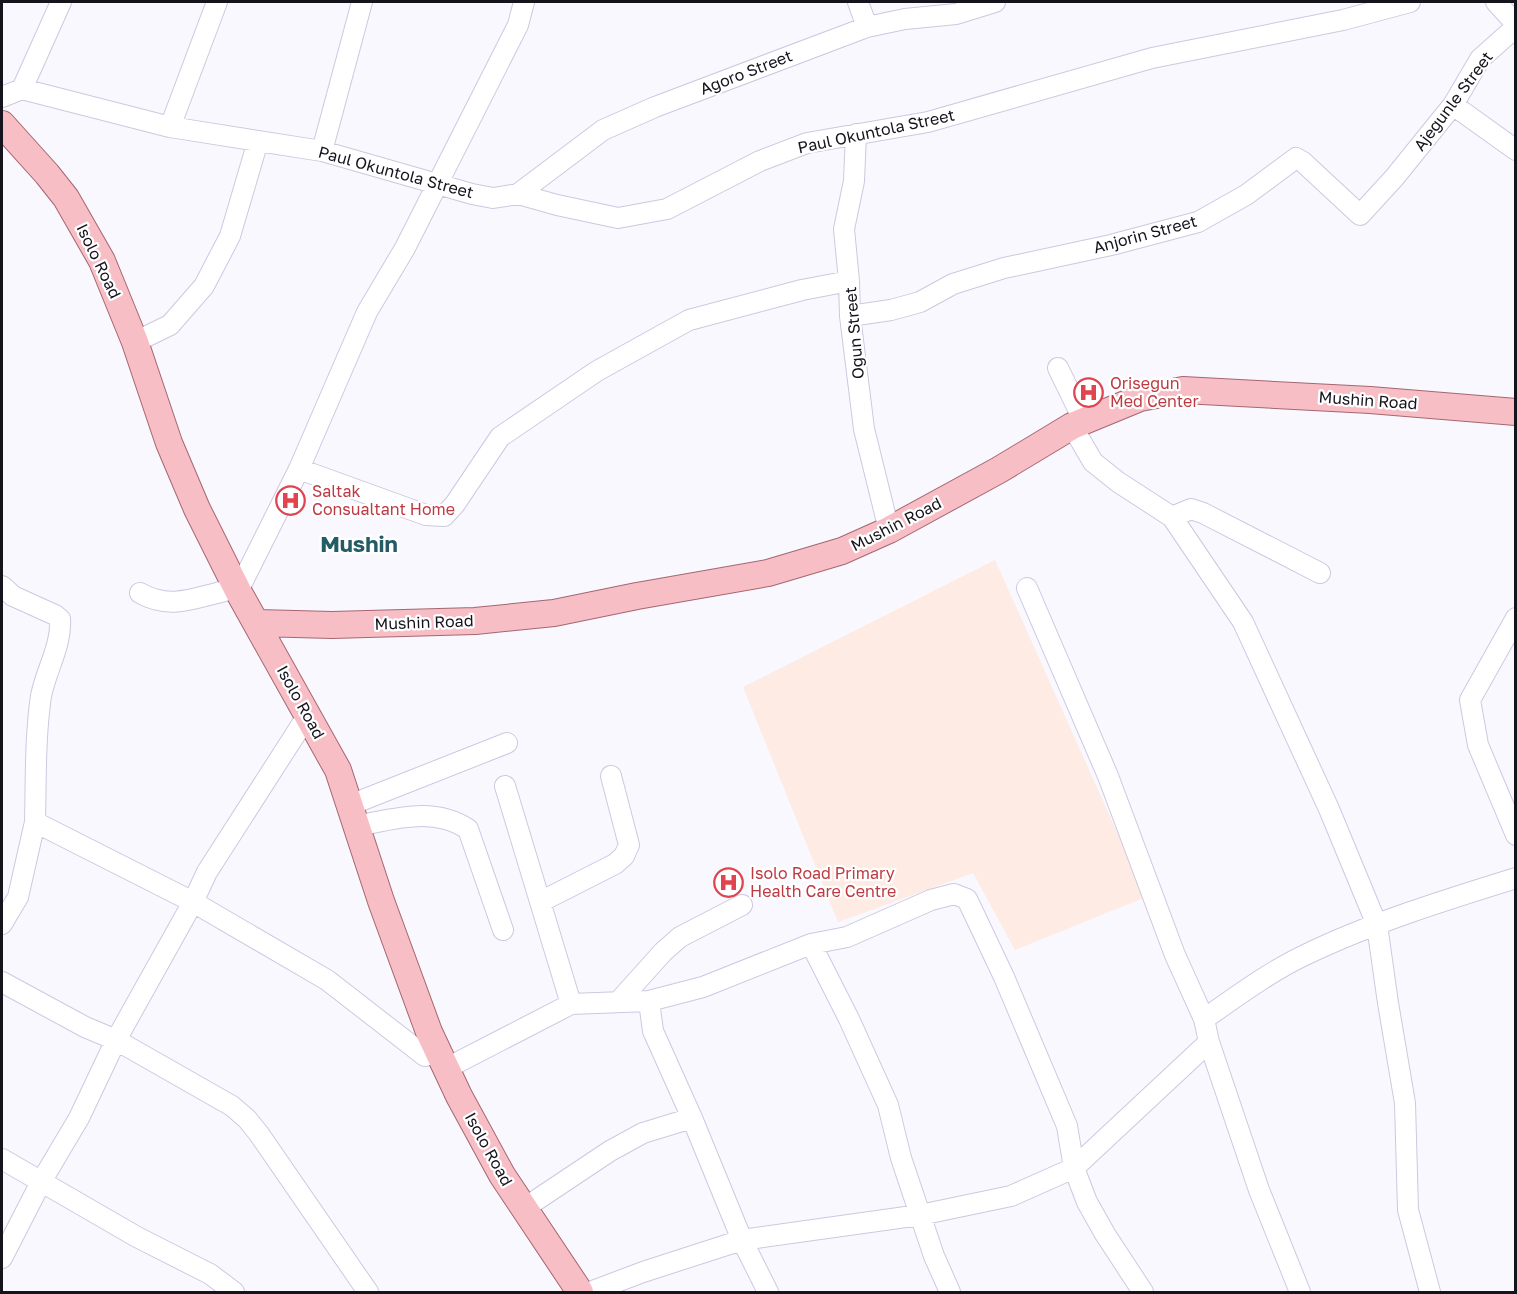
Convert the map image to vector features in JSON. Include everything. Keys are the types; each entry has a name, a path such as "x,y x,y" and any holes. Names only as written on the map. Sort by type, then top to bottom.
{"main road":[{"name":"Isolo Road","path":"2,124 66,198 102,261 135,342 169,443 232,591 318,754 333,791 369,905 473,1153 538,1259 562,1293"},
{"name":"Isolo Road","path":"2,140 36,179 72,232 109,313 160,454 201,548 258,623 338,770 436,1062 523,1209 580,1293"},
{"name":"Mushin Road","path":"258,623 332,625 475,621 554,613 768,573 842,551 889,530 999,470 1076,424 1140,398 1183,390 1370,400 1515,412"}],"street":[{"path":"2,97 22,89 61,2"},
{"path":"170,127 217,2"},
{"path":"322,151 362,2"},
{"path":"140,593 151,600 172,603 232,591 299,469 367,312 405,248 438,184 518,25 524,2"},
{"path":"858,2 867,27"},
{"name":"Agoro Street","path":"518,194 603,130 655,107 867,27 905,19 956,14 992,2"},
{"name":"Paul Okuntola Street","path":"22,89 170,127 322,151 493,198 518,194 618,218 667,210 759,161 807,143 928,122 1152,58 1342,20 1410,2"},
{"path":"1496,2 1515,26"},
{"name":"Ajegunle Street","path":"1394,178 1453,105 1480,59 1515,26"},
{"path":"1453,105 1515,150"},
{"name":"Ogun Street","path":"856,134 854,181 844,229 850,316 864,429 889,530"},
{"path":"135,342 170,325 204,286 230,236 258,141"},
{"name":"Anjorin Street","path":"850,316 891,310 920,302 953,284 1004,268 1111,245 1198,222 1246,195 1296,158 1360,215 1394,178"},
{"path":"299,469 426,515 444,516 500,437 597,370 689,320 802,290 849,281"},
{"path":"1058,368 1079,411 1076,424 1093,462 1118,482 1172,517 1244,622 1329,809 1377,925 1405,1103 1408,1210 1430,1293"},
{"path":"1172,517 1191,509 1203,513 1320,573"},
{"path":"2,585 13,596 55,615 60,619 61,630 41,694 35,822 18,897 2,924"},
{"path":"1027,588 1099,754 1175,955 1204,1018 1209,1042 1259,1191 1300,1293"},
{"path":"1515,618 1470,700 1478,745 1515,835"},
{"path":"2,1258 41,1182 79,1118 116,1040 193,902 207,872 302,724"},
{"path":"353,816 507,742"},
{"path":"540,902 615,864 624,856 629,845 611,776"},
{"path":"505,786 571,1004"},
{"path":"353,816 443,817 468,829 503,930"},
{"path":"35,822 193,902 327,980 436,1062 571,1004 649,1001 703,987 811,944 847,936 931,900 954,894 967,899 1004,977 1067,1126 1074,1168 1087,1202 1143,1293"},
{"path":"1204,1018 1262,979 1304,955 1377,925 1515,878"},
{"path":"619,1001 663,952 680,937 742,904"},
{"path":"811,944 888,1105 901,1158 934,1256 950,1293"},
{"path":"2,982 85,1027 116,1040 232,1106 247,1119 368,1293"},
{"path":"649,1001 654,1031 742,1240 768,1293"},
{"path":"590,1293 642,1272 742,1240 920,1215 1011,1196 1074,1168 1209,1042"},
{"path":"523,1209 610,1151 643,1133 692,1118"},
{"path":"2,1159 137,1237 210,1274 234,1293"}],"shaded area":[{"path":"995,560 1146,897 1015,950 973,873 838,922 743,687"}],"place":[{"name":"Orisegun Med Center","path":"1089,392"},
{"name":"Saltak Consualtant Home","path":"291,500"},
{"name":"Isolo Road Primary Health Care Centre","path":"729,882"}],"district":[{"name":"Mushin","path":"359,544"}]}
